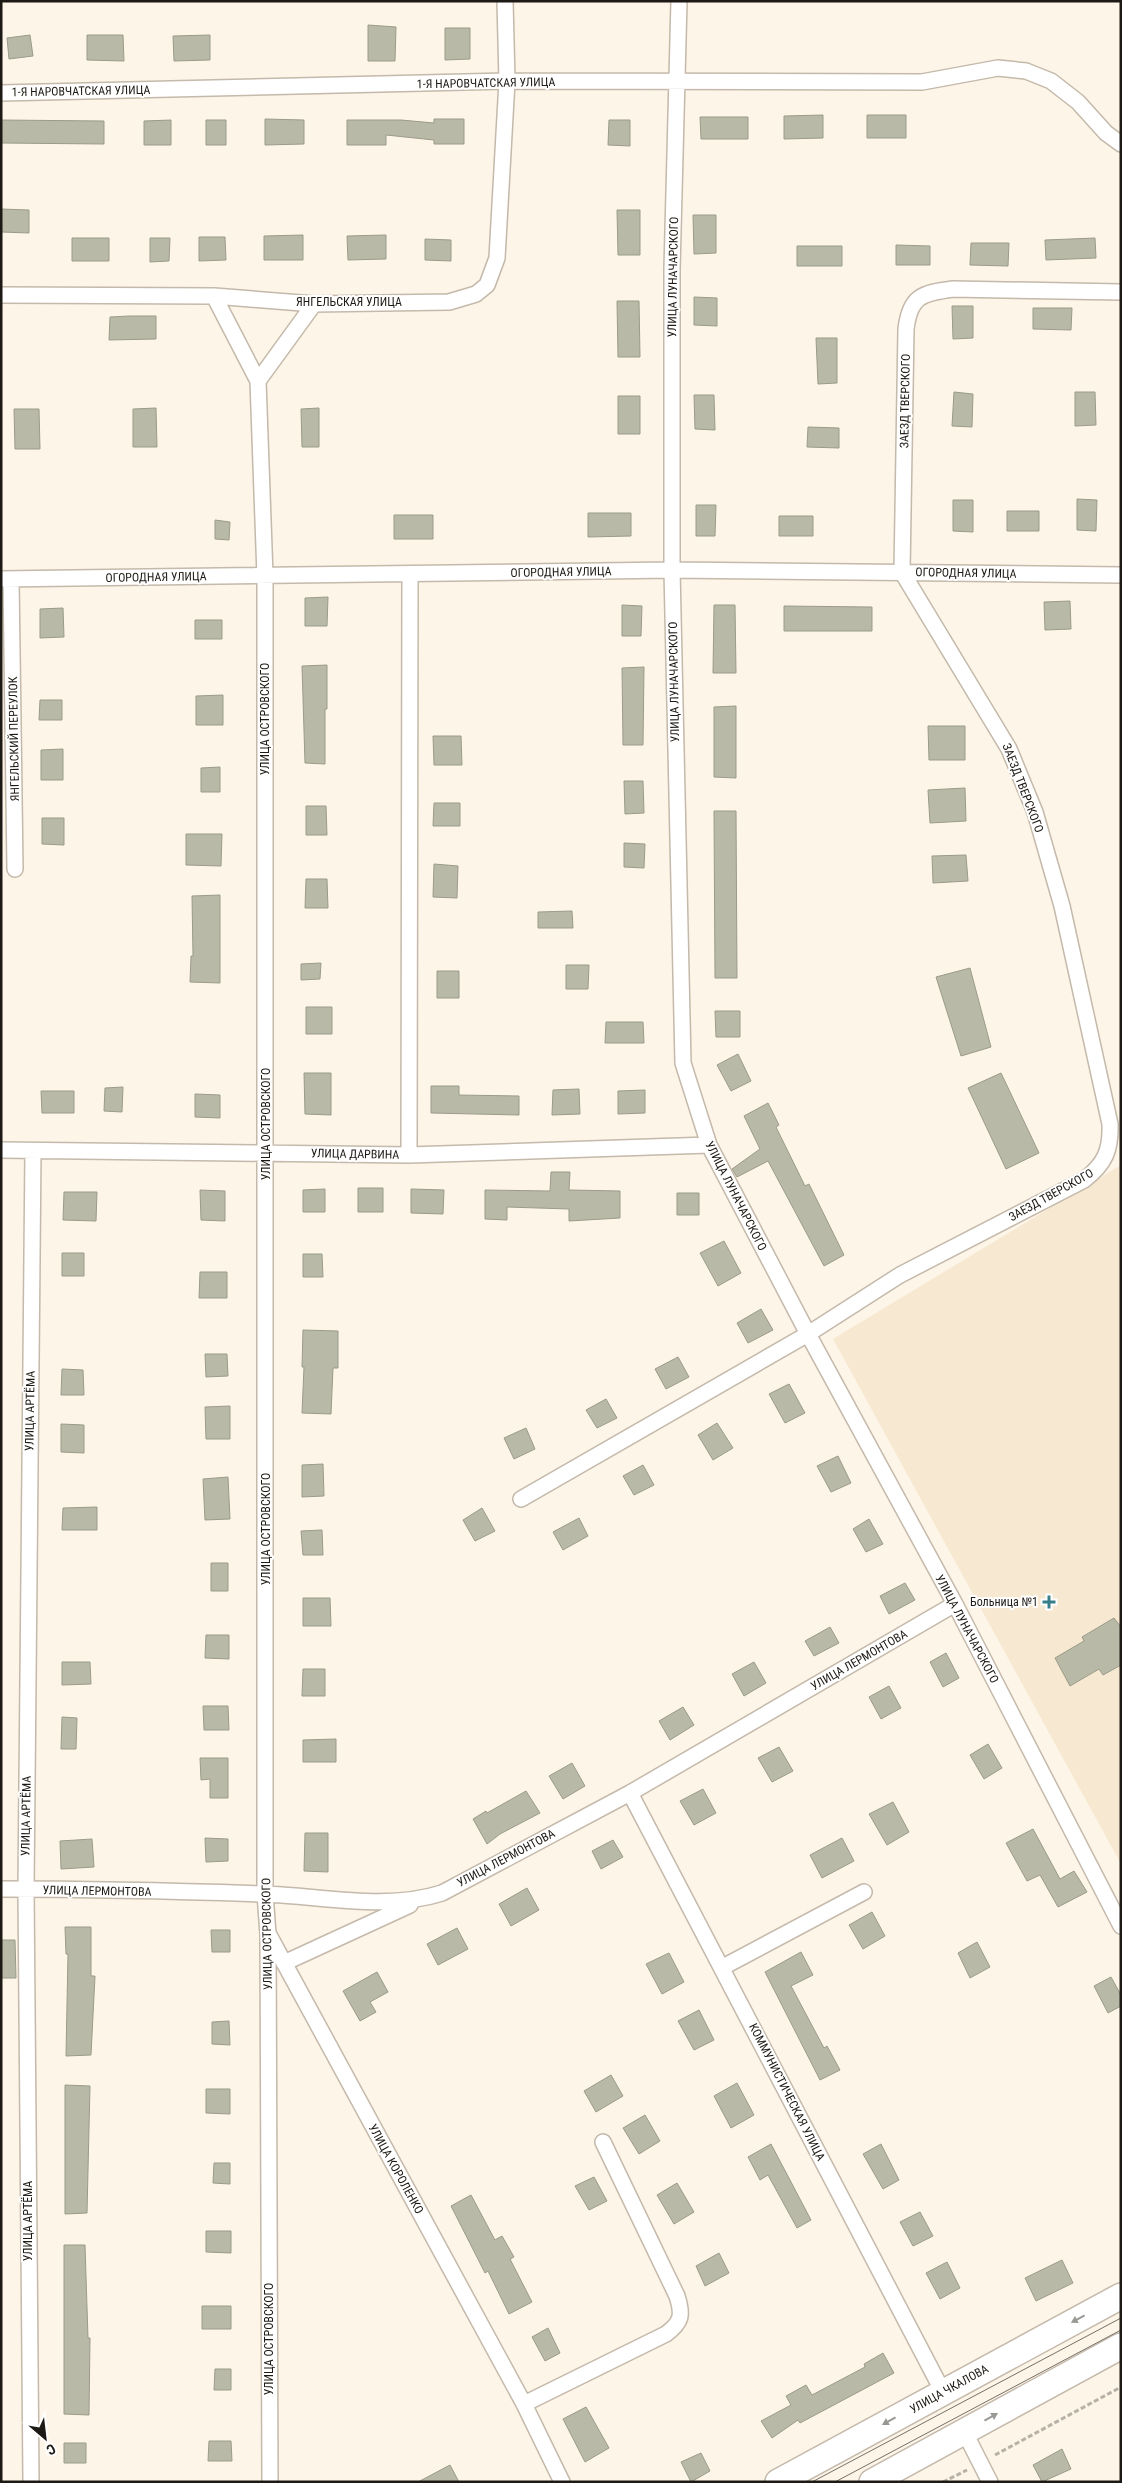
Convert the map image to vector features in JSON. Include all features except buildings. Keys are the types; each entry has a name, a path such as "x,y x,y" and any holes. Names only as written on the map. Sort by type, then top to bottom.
{"main road":[{"name":"УЛИЦА ЧКАЛОВА","path":"778,2482 1121,2296"},
{"path":"872,2482 1121,2346"}],"street":[{"name":"ЯНГЕЛЬСКАЯ УЛИЦА","path":"1,295 214,296 314,304 449,302 476,294 488,285 497,258 507,81 505,1"},
{"name":"УЛИЦА ЛУНАЧАРСКОГО","path":"679,1 672,269 672,570 683,1063 709,1145 808,1334 955,1604 1121,1926"},
{"name":"1-Я НАРОВЧАТСКАЯ УЛИЦА","path":"1,92 507,81 678,83 922,82 998,68 1026,71 1051,81 1078,102 1106,133 1121,144"},
{"name":"ЗАЕЗД ТВЕРСКОГО","path":"808,1334 900,1275 1084,1180 1097,1170 1107,1156 1111,1141 1110,1124 1062,906 1035,812 1010,749 902,572 906,329 909,310 919,299 932,292 953,289 1121,292"},
{"path":"214,296 258,381 314,304"},
{"name":"УЛИЦА ОСТРОВСКОГО","path":"258,381 264,576 266,1153 265,1894 268,1934 270,2482"},
{"name":"ОГОРОДНАЯ УЛИЦА","path":"6,579 672,570 1121,575"},
{"path":"409,1155 410,574"},
{"name":"ЯНГЕЛЬСКИЙ ПЕРЕУЛОК","path":"6,579 16,869"},
{"name":"УЛИЦА ДАРВИНА","path":"1,1150 409,1155 709,1145"},
{"name":"УЛИЦА АРТЁМА","path":"31,2482 26,1889 33,1151"},
{"path":"521,1499 808,1334"},
{"name":"УЛИЦА ЛЕРМОНТОВА","path":"1,1889 265,1894 393,1902 421,1900 442,1893 630,1793 955,1604"},
{"name":"КОММУНИСТИЧЕСКАЯ УЛИЦА","path":"630,1793 723,1967 943,2392"},
{"path":"723,1967 864,1892"},
{"path":"284,1963 421,1900"},
{"name":"УЛИЦА КОРОЛЕНКО","path":"268,1934 524,2404 562,2482"},
{"path":"524,2404 666,2334 677,2326 680,2318 680,2306 677,2296 603,2142"},
{"path":"964,2431 990,2482"}],"path":[{"path":"943,2482 1121,2387"}],"shaded area":[{"name":"Больница №1","path":"1121,1165 1121,1864 833,1339"}],"tram line":[{"path":"812,2482 1121,2318"},
{"path":"835,2482 1121,2330"}],"place":[{"name":"Больница №1","path":"1049,1602"}]}
